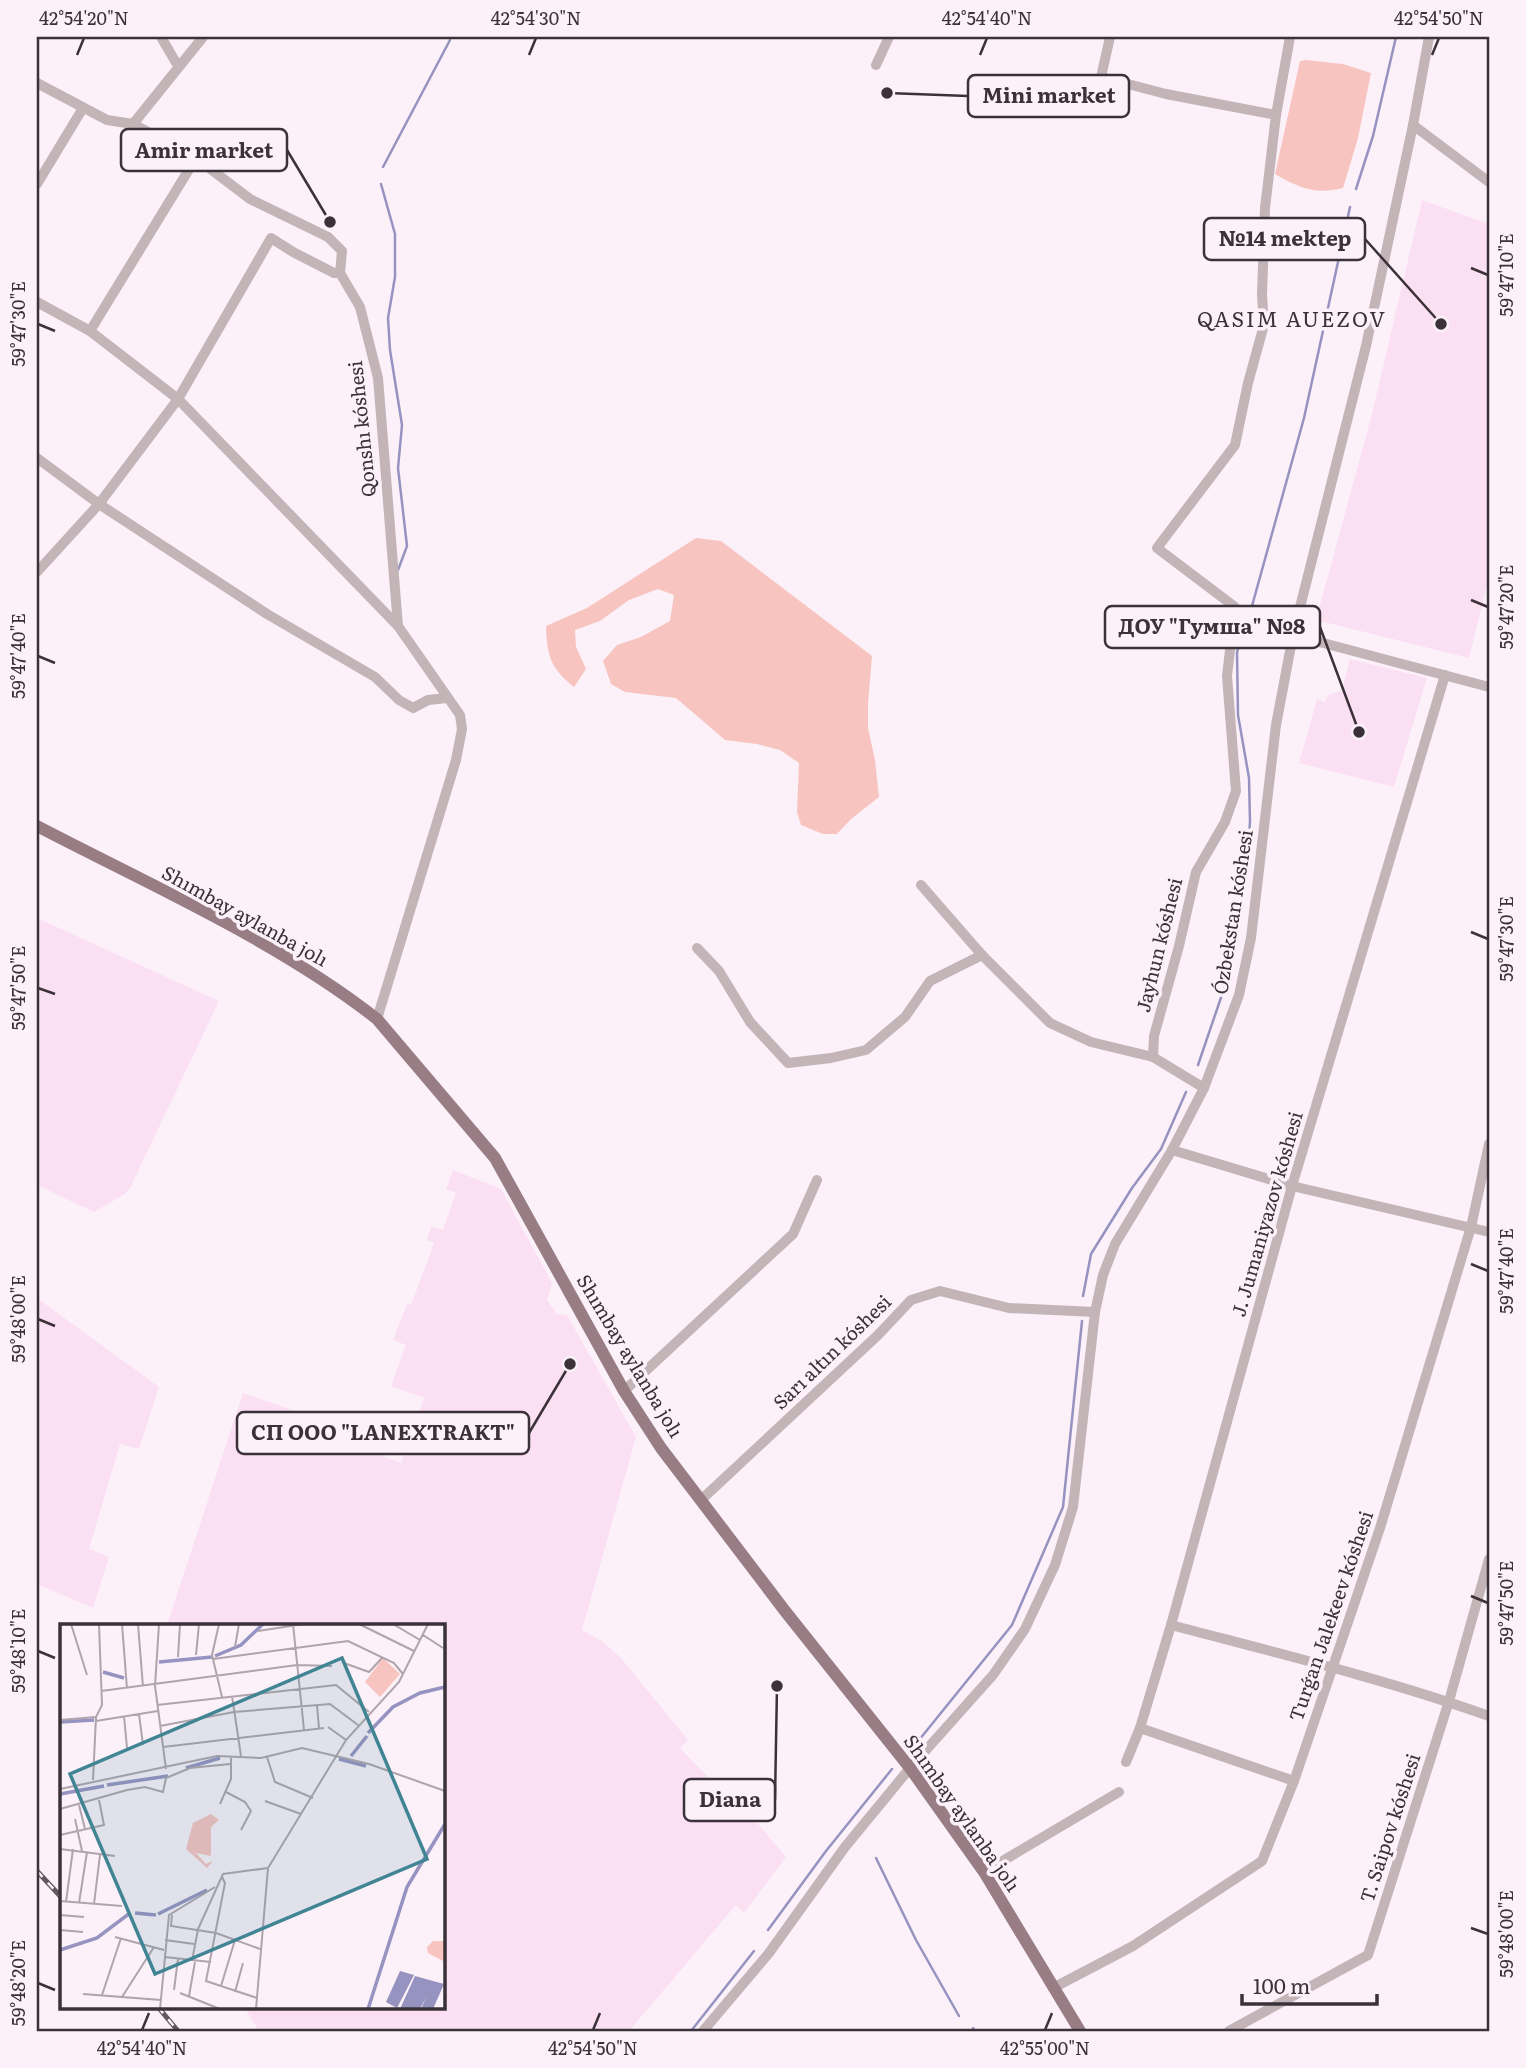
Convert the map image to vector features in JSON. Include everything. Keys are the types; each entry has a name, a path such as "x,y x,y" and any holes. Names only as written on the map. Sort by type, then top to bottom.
{"main road":[{"name":"Shımbay aylanba jolı","path":"37,826 268,947 377,1019 495,1158 624,1391 661,1448 785,1611 910,1768 984,1872 1080,2031"}],"street":[{"path":"161,37 178,66"},
{"path":"133,124 203,37"},
{"path":"876,65 889,37"},
{"path":"1110,37 1101,77 1166,94 1276,115 1290,37"},
{"name":"Ózbekstan kóshesi","path":"703,2031 768,1953 845,1847 910,1768 993,1675 1025,1629 1055,1566 1073,1507 1095,1312 1103,1275 1115,1244 1172,1150 1204,1088 1239,995 1251,938 1276,725 1293,635 1366,346 1429,37"},
{"name":"Qonshı kóshesi","path":"37,83 107,120 133,124 196,158 250,199 328,237 342,251 340,273 360,306 378,378 398,626"},
{"path":"37,184 83,108"},
{"name":"Jayhun kóshesi","path":"1153,1057 1154,1036 1196,872 1225,822 1236,791 1227,676 1235,607 1157,548 1235,445 1264,325 1262,295 1265,208 1276,115"},
{"path":"1413,125 1489,182"},
{"path":"90,331 196,158"},
{"path":"37,572 99,504 178,399 271,238 334,273 340,273"},
{"name":"Qonshı kóshesi","path":"37,303 90,331 178,399 398,626 460,715 462,729 456,760 377,1019"},
{"path":"37,458 99,504 267,614 375,677 406,704 413,708 428,700 447,698"},
{"path":"1293,635 1489,687"},
{"name":"J. Jumaniyazov kóshesi","path":"1126,1762 1140,1728 1171,1625 1292,1186 1445,675"},
{"path":"920,885 982,955 1049,1023 1091,1042 1153,1057 1204,1088"},
{"path":"697,948 719,971 750,1022 788,1063 831,1058 866,1050 905,1017 930,981 982,955"},
{"name":"Turǵan Jalekeev kóshesi","path":"1053,1988 1133,1946 1262,1861 1294,1781 1380,1528 1471,1227 1489,1144"},
{"path":"1172,1150 1292,1186 1489,1232"},
{"path":"624,1391 793,1234 817,1180"},
{"name":"Sarı altın kóshesi","path":"701,1500 878,1335 911,1300 940,1292 1009,1308 1095,1312"},
{"name":"T. Saipov kóshesi","path":"1229,2031 1368,1955 1449,1701 1489,1559"},
{"path":"1171,1625 1449,1701 1489,1716"},
{"path":"1140,1728 1294,1781"},
{"path":"984,1872 1119,1792"}],"shaded area":[{"path":"1300,61 1343,64 1371,73 1358,138 1343,188 1324,191 1308,189 1275,174"},
{"path":"1422,200 1489,224 1489,577 1469,658 1316,620 1373,410"},
{"path":"696,538 721,541 872,656 868,728 879,797 837,834 823,834 801,825 797,812 799,763 780,750 725,740 676,698 625,692 611,684 603,661 617,645 641,637 670,621 674,595 658,589 629,600 600,621 575,630 576,647 586,669 574,687 560,674 551,660 546,626 587,608"},
{"path":"1350,659 1427,678 1394,787 1299,763 1317,699 1325,702 1328,695 1342,690"},
{"path":"37,918 219,1001 130,1188 125,1194 94,1212 37,1185"},
{"path":"453,1170 501,1189 552,1283 547,1300 557,1314 567,1315 636,1437 582,1630 603,1642 621,1658 688,1740 680,1748 713,1782 719,1778 786,1857 744,1913 736,1905 629,2031 259,2031 245,2008 444,2008 444,1624 167,1624 243,1393 295,1411 291,1422 312,1429 316,1418 344,1427 338,1445 368,1456 382,1419 396,1424 384,1457 401,1463 424,1398 391,1386 406,1345 393,1340 407,1304 411,1305 434,1243 427,1240 431,1226 443,1230 456,1193 446,1189"},
{"path":"37,1298 159,1387 139,1449 120,1444 89,1549 109,1557 93,1608 37,1584"}],"waterway":[{"path":"1356,189 1373,136 1396,37"},
{"path":"383,167 450,40"},
{"path":"381,184 395,234 395,277 388,318 390,350 402,425 398,468 407,546 398,570"},
{"path":"1198,1065 1227,980 1245,888 1250,822 1249,778 1238,715 1237,652 1304,418 1350,207"},
{"path":"1083,1296 1091,1254 1132,1188 1161,1149 1186,1092"},
{"path":"915,1745 1012,1625 1063,1507 1082,1321"},
{"path":"768,1930 826,1851 892,1769"},
{"path":"876,1858 916,1940 959,2016"},
{"path":"691,2031 754,1951"}],"railway":[{"path":"37,1871 60,1896"},
{"path":"159,2008 178,2031"}],"place":[{"name":"Mini market","path":"887,93"},
{"name":"Amir market","path":"330,222"},
{"name":"№14 mektep","path":"1441,324"},
{"name":"ДОУ \"Гумша\" №8","path":"1359,732"},
{"name":"СП ООО \"LANEXTRAKT\"","path":"570,1364"},
{"name":"Diana","path":"777,1686"}],"district":[{"name":"QASIM AUEZOV","path":"1292,320"}]}
